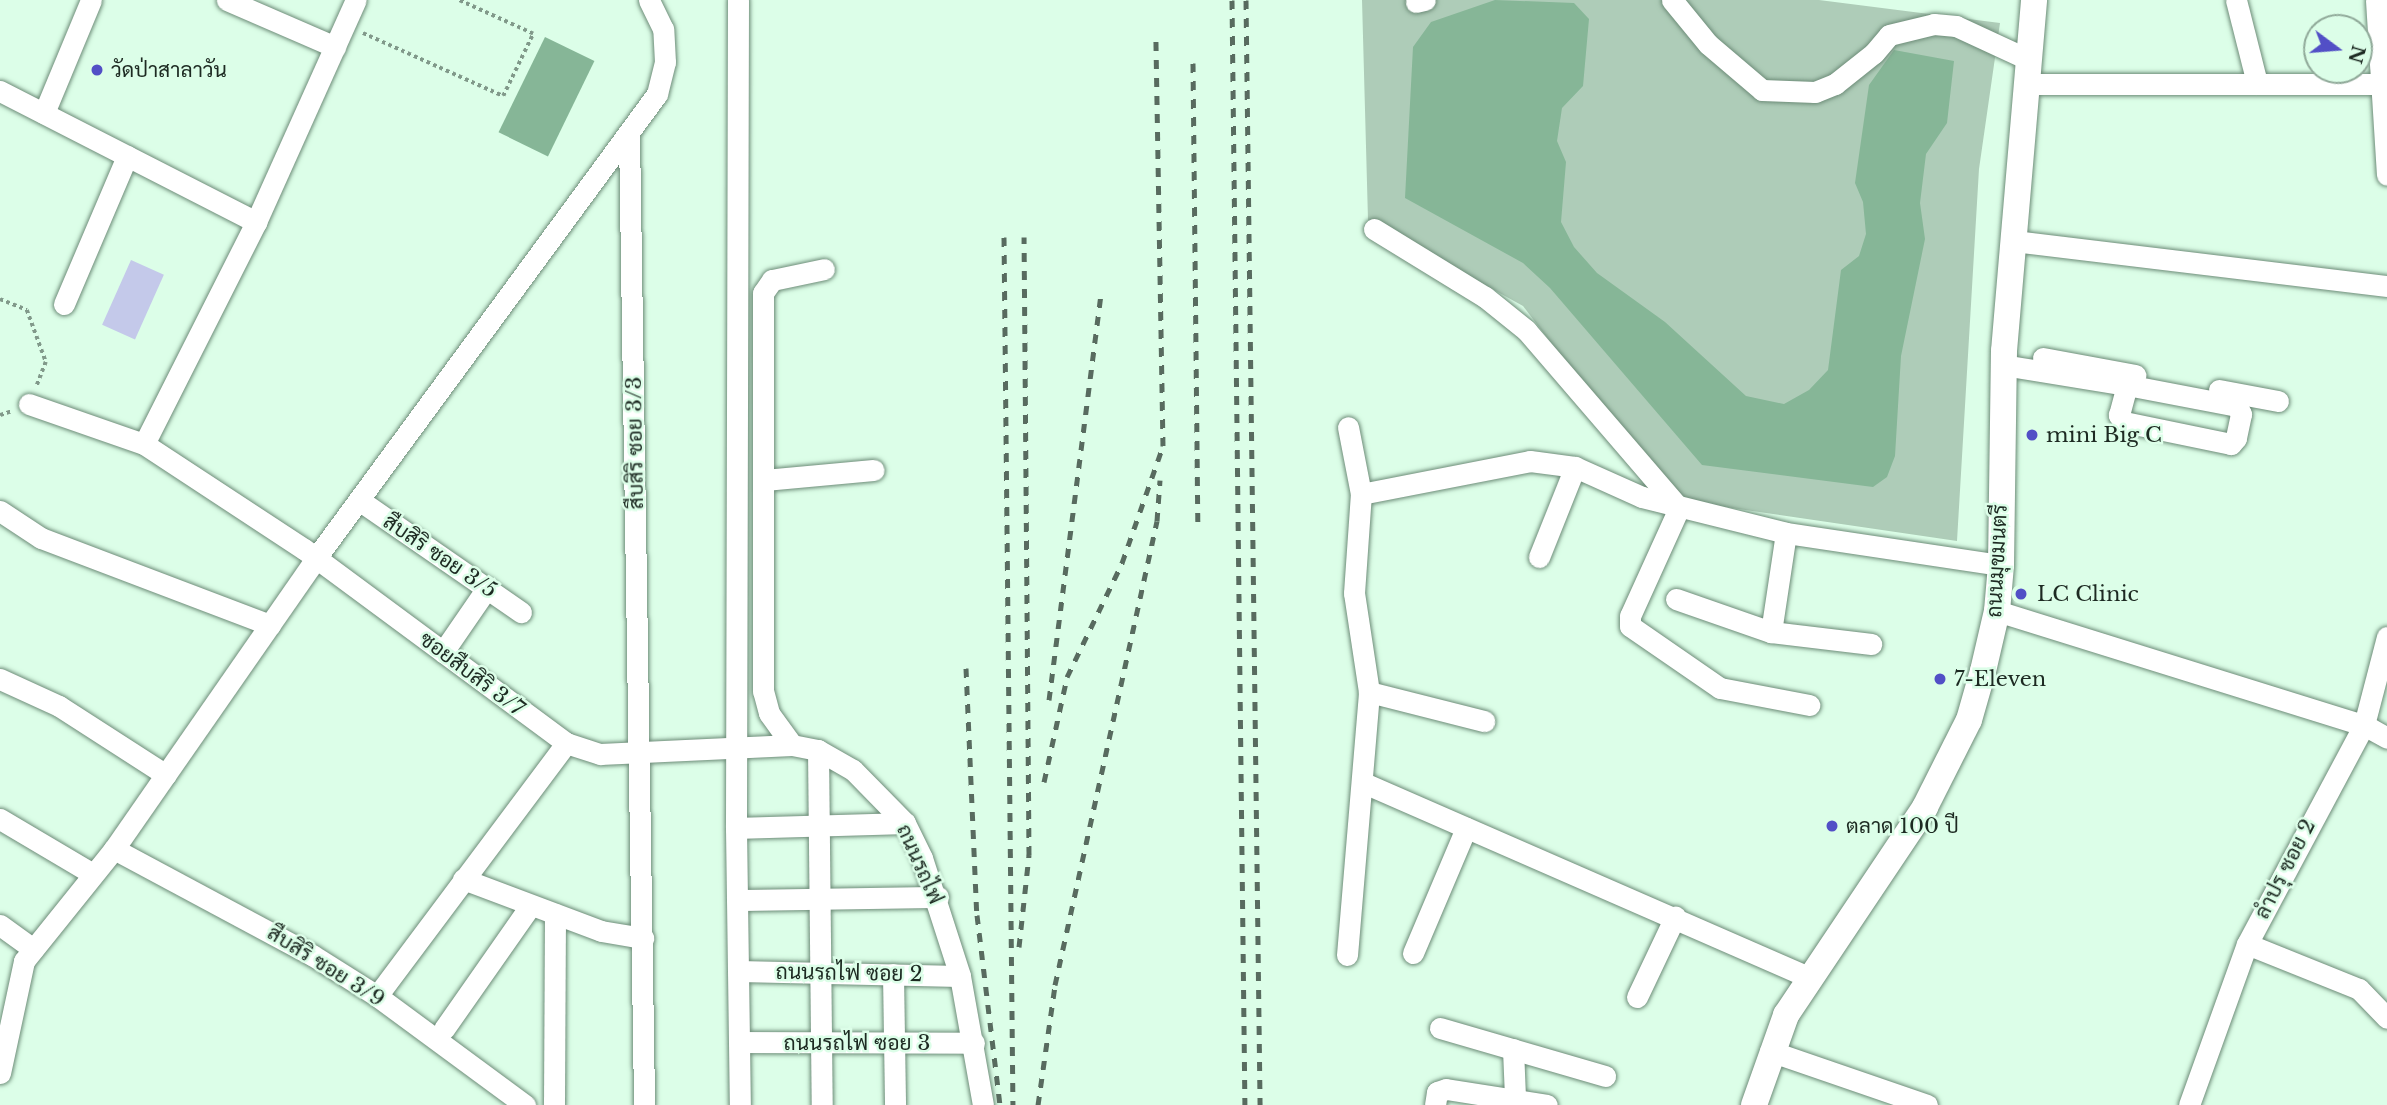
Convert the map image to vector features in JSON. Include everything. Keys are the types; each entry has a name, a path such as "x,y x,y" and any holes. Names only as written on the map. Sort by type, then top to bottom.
{"main road":[{"name":"ถนนมุขมนตรี","path":"1754,1105 1770,1051 1810,978 1948,766 1969,720 1997,611 2001,565 2003,358 2034,0"}],"street":[{"path":"44,113 91,0"},
{"path":"228,0 335,47"},
{"path":"144,444 256,222 356,0"},
{"path":"0,1073 24,961 114,849 316,558 657,94 665,62 663,29 650,0"},
{"path":"738,0 736,828 740,1105"},
{"path":"1672,0 1708,44 1762,90 1815,92 1835,84 1874,53 1889,35 1934,24 1956,26 2026,71 2258,83 2385,83"},
{"path":"2236,0 2258,83"},
{"path":"2376,0 2385,83 2387,175"},
{"path":"0,91 256,222"},
{"name":"สืบสิริ ซอย 3/3","path":"629,134 642,753"},
{"path":"64,304 127,156"},
{"path":"1374,229 1485,297 1526,330 1679,508"},
{"path":"2014,242 2387,286"},
{"path":"792,745 768,713 763,691 764,293 772,280 824,268"},
{"path":"2003,358 2105,385 2127,385 2237,406 2241,414 2236,438 2231,444 2124,422 2119,415 2127,385"},
{"path":"2003,358 2278,401"},
{"name":"ซอยสืบสิริ 3/7","path":"29,404 144,444 316,558 566,743 600,754 642,753"},
{"path":"1347,955 1364,783 1369,692 1354,593 1362,494 1348,428"},
{"path":"1362,494 1530,461 1575,467 1679,508 1786,533 2001,565"},
{"path":"1539,557 1575,467"},
{"path":"764,480 874,470"},
{"name":"สืบสิริ ซอย 3/5","path":"359,500 521,612"},
{"path":"1679,508 1630,616 1630,626 1720,688 1809,705"},
{"path":"0,511 41,538 270,625"},
{"path":"1771,632 1786,533"},
{"path":"443,652 487,588"},
{"path":"1676,599 1771,632 1871,644"},
{"path":"1997,611 2364,724 2387,738"},
{"name":"ลำปรุ ซอย 2","path":"2189,1105 2247,944 2364,724 2387,637"},
{"path":"0,680 59,706 166,775"},
{"path":"1369,692 1484,721"},
{"path":"377,996 566,743"},
{"name":"ถนนรถไฟ","path":"642,753 792,745 818,750 853,771 905,823 937,897 960,976 983,1105"},
{"path":"818,750 822,1105"},
{"path":"642,753 644,1105"},
{"path":"1364,783 1810,978"},
{"path":"0,819 93,874"},
{"path":"736,828 905,823"},
{"path":"1413,953 1466,828"},
{"name":"สืบสิริ ซอย 3/9","path":"114,849 312,955 377,996 525,1105"},
{"path":"463,879 601,931 643,938"},
{"path":"737,900 937,897"},
{"path":"444,1029 530,906"},
{"path":"554,1105 555,915"},
{"path":"1637,997 1675,917"},
{"path":"0,925 33,949"},
{"path":"2247,944 2359,989 2387,1018"},
{"name":"ถนนรถไฟ ซอย 2","path":"738,971 960,976"},
{"path":"893,974 895,1105"},
{"path":"1440,1028 1605,1076"},
{"name":"ถนนรถไฟ ซอย 3","path":"739,1042 974,1044"},
{"path":"1513,1049 1515,1097"},
{"path":"1770,1051 1927,1105"},
{"path":"1435,1105 1437,1091 1446,1089 1515,1097 1547,1105"}],"path":[{"path":"345,25 503,96 533,34 458,0"},
{"path":"0,299 27,310 46,362 29,404 0,415"}],"shaded area":[{"path":"1362,0 1819,0 2000,23 1979,169 1957,541 1684,501 1596,402 1523,306 1368,220"},
{"path":"1495,0 1574,3 1589,19 1583,86 1562,108 1557,141 1566,162 1561,222 1574,247 1597,273 1665,322 1746,396 1784,404 1809,390 1828,370 1841,270 1859,256 1866,234 1863,202 1855,183 1869,85 1894,50 1954,61 1947,123 1926,154 1920,203 1925,239 1901,356 1895,456 1887,477 1873,487 1702,465 1550,288 1523,263 1405,198 1413,47 1431,22"},
{"path":"545,37 594,61 548,156 499,132"}],"building":[{"path":"131,260 164,275 135,340 102,325"}],"railway":[{"path":"1232,0 1245,1105"},
{"path":"1246,0 1260,1105"},
{"path":"1044,782 1067,677 1122,563 1163,446 1156,41"},
{"path":"1193,63 1198,526"},
{"path":"1004,237 1013,1105"},
{"path":"1019,947 1029,855 1024,237"},
{"path":"1049,700 1101,293"},
{"path":"1038,1105 1055,985 1157,521 1160,480"},
{"path":"966,668 977,915 1000,1105"}],"place":[{"name":"วัดป่าสาลาวัน","path":"97,70"},
{"name":"mini Big C","path":"2032,435"},
{"name":"LC Clinic","path":"2021,594"},
{"name":"7-Eleven","path":"1940,679"},
{"name":"ตลาด 100 ปี","path":"1832,826"}]}
